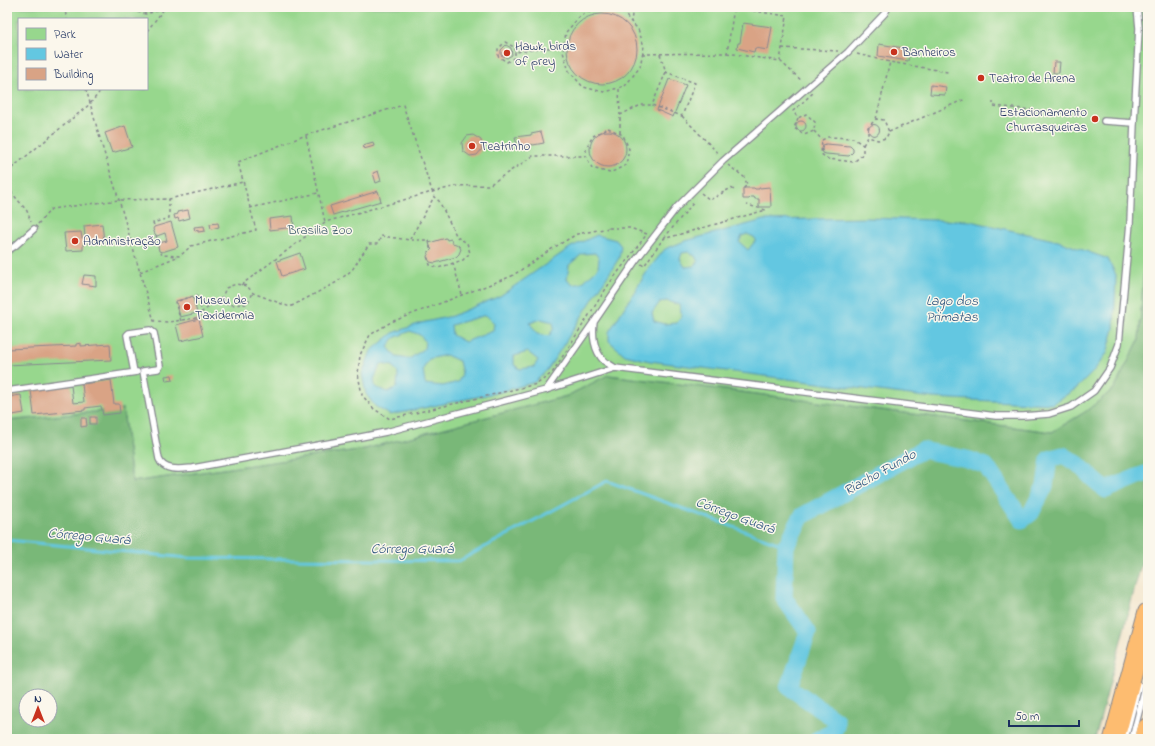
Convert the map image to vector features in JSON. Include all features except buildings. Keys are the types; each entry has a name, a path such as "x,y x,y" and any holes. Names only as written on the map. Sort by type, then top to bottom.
{"highway":[{"path":"1114,739 1148,613"},
{"path":"1145,739 1148,728"}],"lane":[{"path":"546,390 636,260 678,207 723,160 848,52 885,13 888,7"},
{"path":"143,371 159,459 163,465 176,469 193,468 372,435 546,390 615,368 996,416 1049,414 1071,407 1094,391 1110,368 1119,344 1130,223 1139,28 1137,7"},
{"path":"1104,121 1134,123"},
{"path":"7,251 34,229"},
{"path":"594,322 593,329 595,345 598,354 604,361 615,368"},
{"path":"7,391 158,369 160,366 154,333 150,330 129,333 127,335 134,372"},
{"path":"1132,739 1148,677"},
{"path":"1125,739 1140,680"}],"path":[{"path":"64,7 67,18"},
{"path":"128,7 129,10 146,14 171,7"},
{"path":"604,7 623,12 638,28 644,46 640,67 625,86 604,92 583,87 569,71 563,52 566,32 581,15 604,7"},
{"path":"632,22 633,7"},
{"path":"727,53 734,8 787,16 780,61"},
{"path":"148,30 164,9"},
{"path":"505,42 514,47 515,52 515,57 507,62 498,56 498,49 505,42"},
{"path":"515,52 564,46"},
{"path":"642,54 727,53 780,61 814,92 793,111 798,118"},
{"path":"652,105 666,72 660,54"},
{"path":"814,132 804,135 794,128 798,118 806,114 814,122 814,132 822,140 821,154 828,159 854,162 863,154 863,145 868,137 868,127 876,119 890,62 948,72"},
{"path":"666,72 695,83 682,116"},
{"path":"619,88 620,134"},
{"path":"86,90 154,321 169,322 181,321 202,317 197,295 175,302 181,321"},
{"path":"7,172 90,104 101,90"},
{"path":"868,137 878,140 886,138 889,132 963,100 964,98"},
{"path":"993,101 993,106 1063,112"},
{"path":"140,272 180,256 191,246 256,230 238,162 306,135 403,105 434,197 439,201 458,237 467,243 470,253 463,260 438,268 430,265 426,256 430,248 429,240 410,240 381,236 378,244 369,244 352,270 337,282 290,307 253,293 247,286 236,284 226,288 222,297 202,312"},
{"path":"620,115 641,105 652,105 682,116 723,160 744,177 747,184 742,191"},
{"path":"876,119 884,120 889,132"},
{"path":"608,128 623,135 629,149 626,165 610,173 592,168 586,156 586,148 593,136 608,128"},
{"path":"306,135 325,222"},
{"path":"822,140 828,137 853,138 863,145"},
{"path":"241,285 325,222 457,186 489,185 533,156 586,156"},
{"path":"7,187 27,211 34,229 51,209 119,200 169,200 243,182"},
{"path":"701,193 710,200 731,188 734,190"},
{"path":"250,208 319,193"},
{"path":"410,240 434,197"},
{"path":"644,266 663,239 696,199"},
{"path":"154,225 153,223 169,218 169,200"},
{"path":"663,239 766,210 747,205"},
{"path":"609,228 630,228 646,234 609,284 552,373 537,384 390,420 374,409 362,395 358,374 360,355 370,335 391,322 462,295 512,276 553,248 577,234 609,228"},
{"path":"156,235 158,243"},
{"path":"161,253 162,255 180,256"},
{"path":"453,263 462,295"},
{"path":"222,297 228,305 247,304 253,293"}],"green space":[{"name":"Brasilia Zoo","path":"7,7 1148,7 1148,210 1139,340 1114,389 1085,412 1052,432 609,375 567,396 365,449 132,482 123,409 7,421"},
{"path":"1148,210 1148,538 1095,739 7,739 7,421 123,409 132,482 365,449 567,396 608,375 1052,432 1085,412 1114,389 1139,340"}],"water":[{"name":"Lago dos Primatas","path":"865,218 970,221 1058,241 1108,259 1116,275 1114,329 1107,353 1093,372 1077,388 1052,404 933,398 650,361 625,355 609,341 609,332 648,270 665,249 685,241 764,220","holes":["747,234 754,237 756,240 748,250 739,242 742,236","688,252 695,256 698,262 694,266 685,267 680,259 682,253","667,301 679,305 682,315 677,323 664,324 654,321 652,313 660,302"]},
{"path":"597,235 616,240 621,246 619,258 548,369 535,382 500,392 390,415 375,406 366,394 362,374 371,351 393,333 421,323 452,316 500,296 571,247","holes":["595,253 599,258 598,268 582,283 573,285 567,280 569,265 582,254","486,315 494,323 493,331 465,342 452,335 451,325","541,319 553,322 554,328 549,336 537,334 530,323","410,331 420,335 425,341 424,349 409,359 396,357 388,347 394,338","528,352 538,360 534,367 520,369 514,365 514,356","446,355 459,361 462,374 458,382 443,386 425,384 423,369 429,359","381,364 393,366 398,373 397,387 388,392 375,387 374,379"]}],"waterway":[{"name":"Riacho Fundo","path":"818,739 831,733 836,727 836,720 789,687 808,632 784,598 786,546 802,516 922,450 967,459 986,466 1022,520 1031,513 1045,486 1049,459 1063,455 1078,464 1106,490 1148,473"},
{"name":"Córrego Guará","path":"7,540 188,558 459,561 607,481 786,546"}],"place":[{"name":"Banheiros","path":"894,52"},
{"name":"Hawk, birds of prey","path":"507,53"},
{"name":"Teatro de Arena","path":"981,78"},
{"name":"Estacionamento Churrasqueiras","path":"1095,119"},
{"name":"Teatrinho","path":"472,146"},
{"name":"Administração","path":"75,241"},
{"name":"Museu de Taxidermia","path":"187,307"}]}
